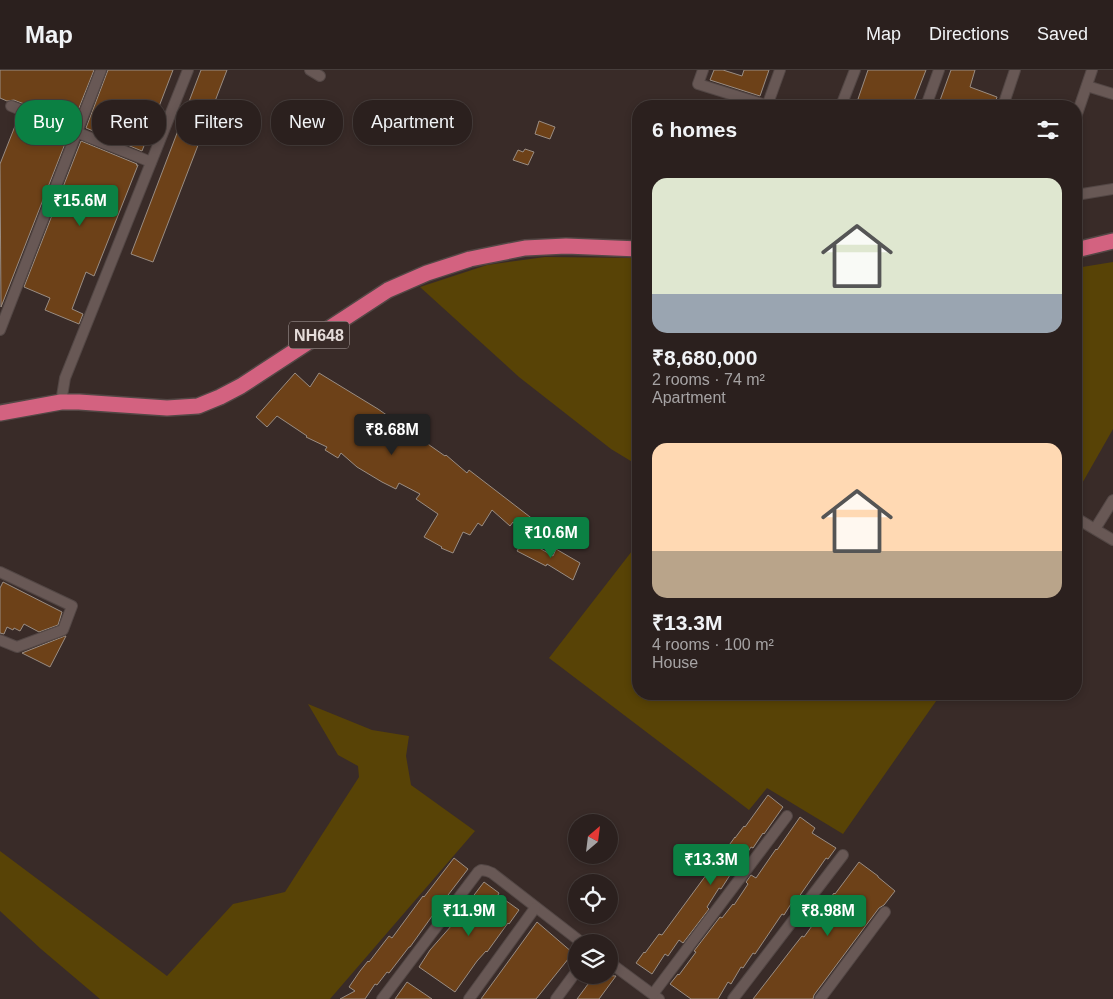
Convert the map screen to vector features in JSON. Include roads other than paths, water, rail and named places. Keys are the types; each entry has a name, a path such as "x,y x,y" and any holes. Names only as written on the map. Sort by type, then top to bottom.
{"highway":[{"path":"1082,249 1113,241"},
{"name":"NH648","path":"0,413 61,402 167,408 198,406 241,386 388,290 427,274 470,259 526,248 566,246 632,249"}],"street":[{"path":"82,117 101,70"},
{"path":"61,402 65,378 188,70"},
{"path":"310,70 320,76"},
{"path":"702,70 698,84 749,100"},
{"path":"770,100 780,70"},
{"path":"843,100 855,70"},
{"path":"928,100 939,70"},
{"path":"1005,100 1015,70"},
{"path":"1081,100 1092,70"},
{"path":"1086,86 1113,94"},
{"path":"11,106 15,108"},
{"path":"82,134 151,162"},
{"path":"0,330 71,145"},
{"path":"1082,194 1113,189"},
{"path":"1095,529 1113,500"},
{"path":"1082,521 1113,540"},
{"path":"0,572 72,606 63,630 17,647 0,640"},
{"path":"618,969 656,996 787,816"},
{"path":"734,999 843,855"},
{"path":"382,999 478,872 482,870 492,874 571,934"},
{"path":"469,999 535,908"},
{"path":"820,999 885,912"},
{"path":"556,999 568,983"}]}
